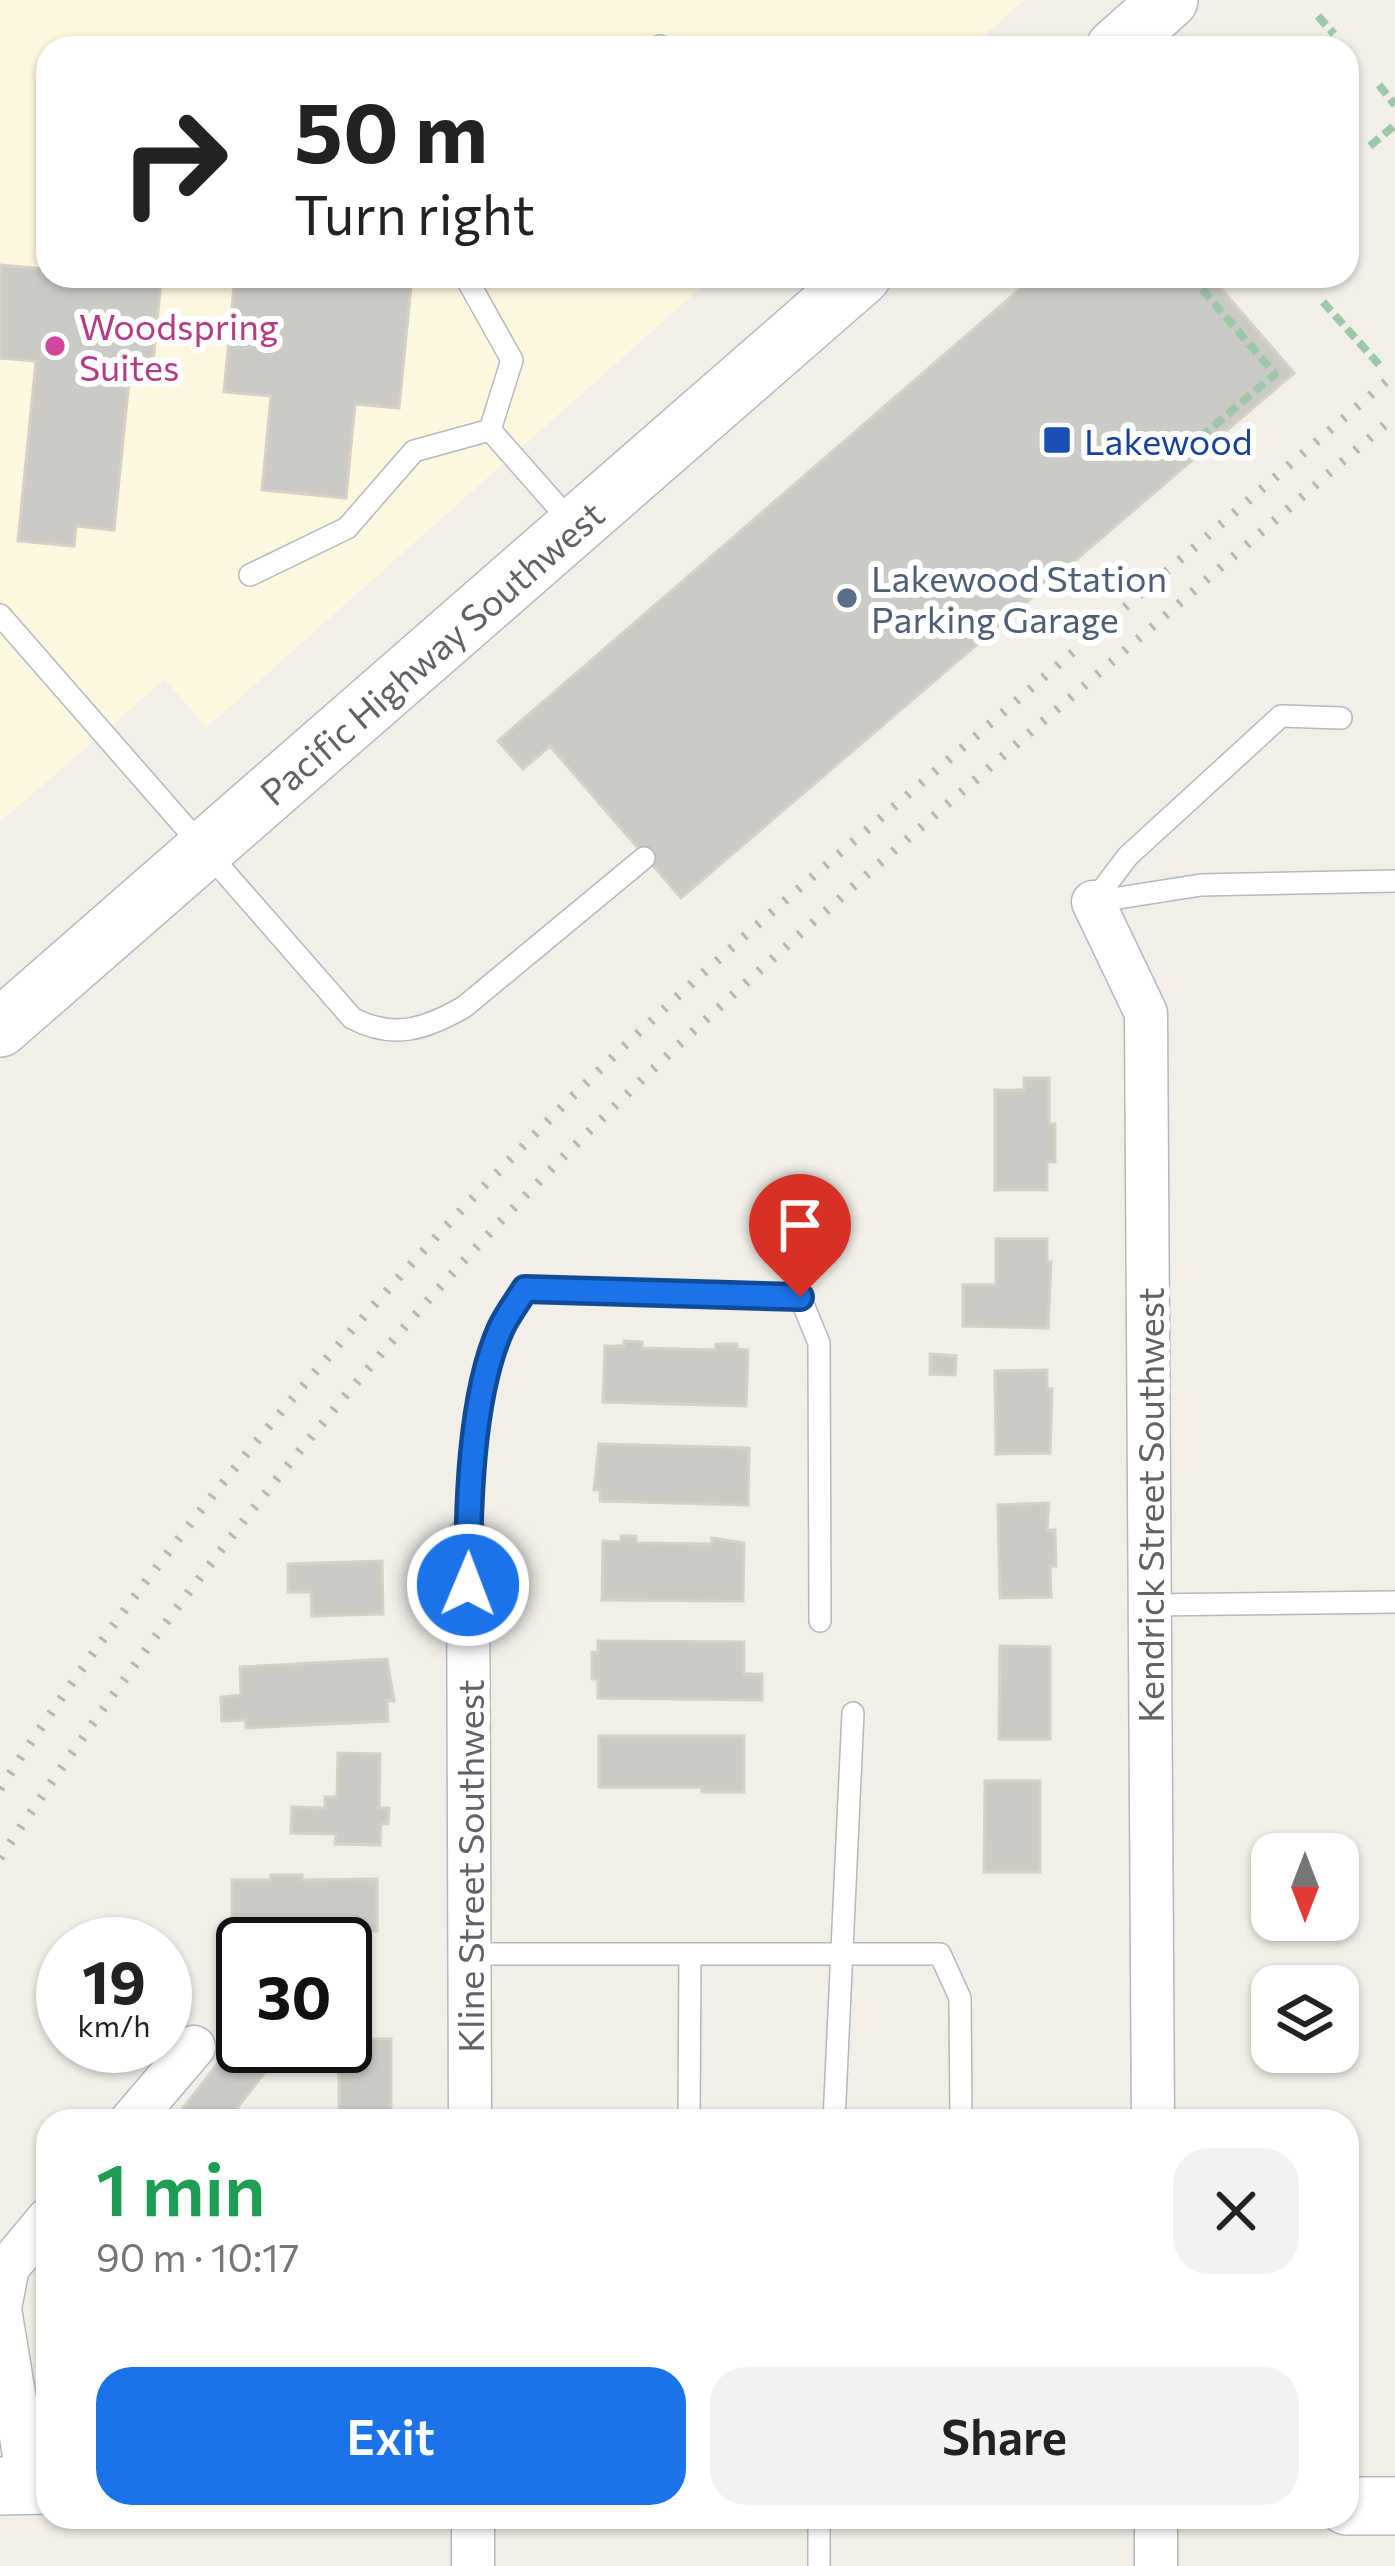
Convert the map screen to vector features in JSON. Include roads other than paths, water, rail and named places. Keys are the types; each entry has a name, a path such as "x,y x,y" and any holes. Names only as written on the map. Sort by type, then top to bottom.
{"main road":[{"path":"1128,36 1165,1"},
{"name":"Pacific Highway Southwest","path":"0,1028 574,526 835,288"},
{"path":"1359,2506 1395,2506"}],"street":[{"name":"Kendrick Street Southwest","path":"1094,902 1146,1013 1153,2109"},
{"name":"Kline Street Southwest","path":"468,1539 470,2109"},
{"path":"141,2109 194,2047"},
{"path":"26,2485 0,2308 8,2266 36,2233"},
{"path":"472,2529 472,2566"},
{"path":"1156,2529 1156,2566"}],"lane":[{"path":"473,288 512,360 490,430"},
{"path":"490,430 574,526"},
{"path":"250,575 347,528 414,451 490,430"},
{"path":"0,615 352,1018 374,1030 399,1032 435,1023 464,1007 644,858"},
{"path":"1094,902 1128,856 1281,716 1341,718"},
{"path":"1094,902 1201,885 1395,881"},
{"path":"468,1539 486,1378 500,1329 525,1289 800,1297 818,1343 820,1621"},
{"path":"1150,1605 1395,1602"},
{"path":"834,2109 853,1713"},
{"path":"470,1954 940,1954 960,1997 961,2109"},
{"path":"688,2109 690,1954"},
{"path":"819,2529 819,2566"}],"railway":[{"path":"0,1789 197,1515 342,1341 495,1175 617,1053 750,931 1395,374"},
{"path":"0,1858 171,1616 292,1461 419,1310 542,1178 837,901 1395,416"}],"place":[{"name":"Woodspring Suites","path":"55,346"},
{"name":"Lakewood","path":"1057,440"},
{"name":"Lakewood Station Parking Garage","path":"847,598"}]}
